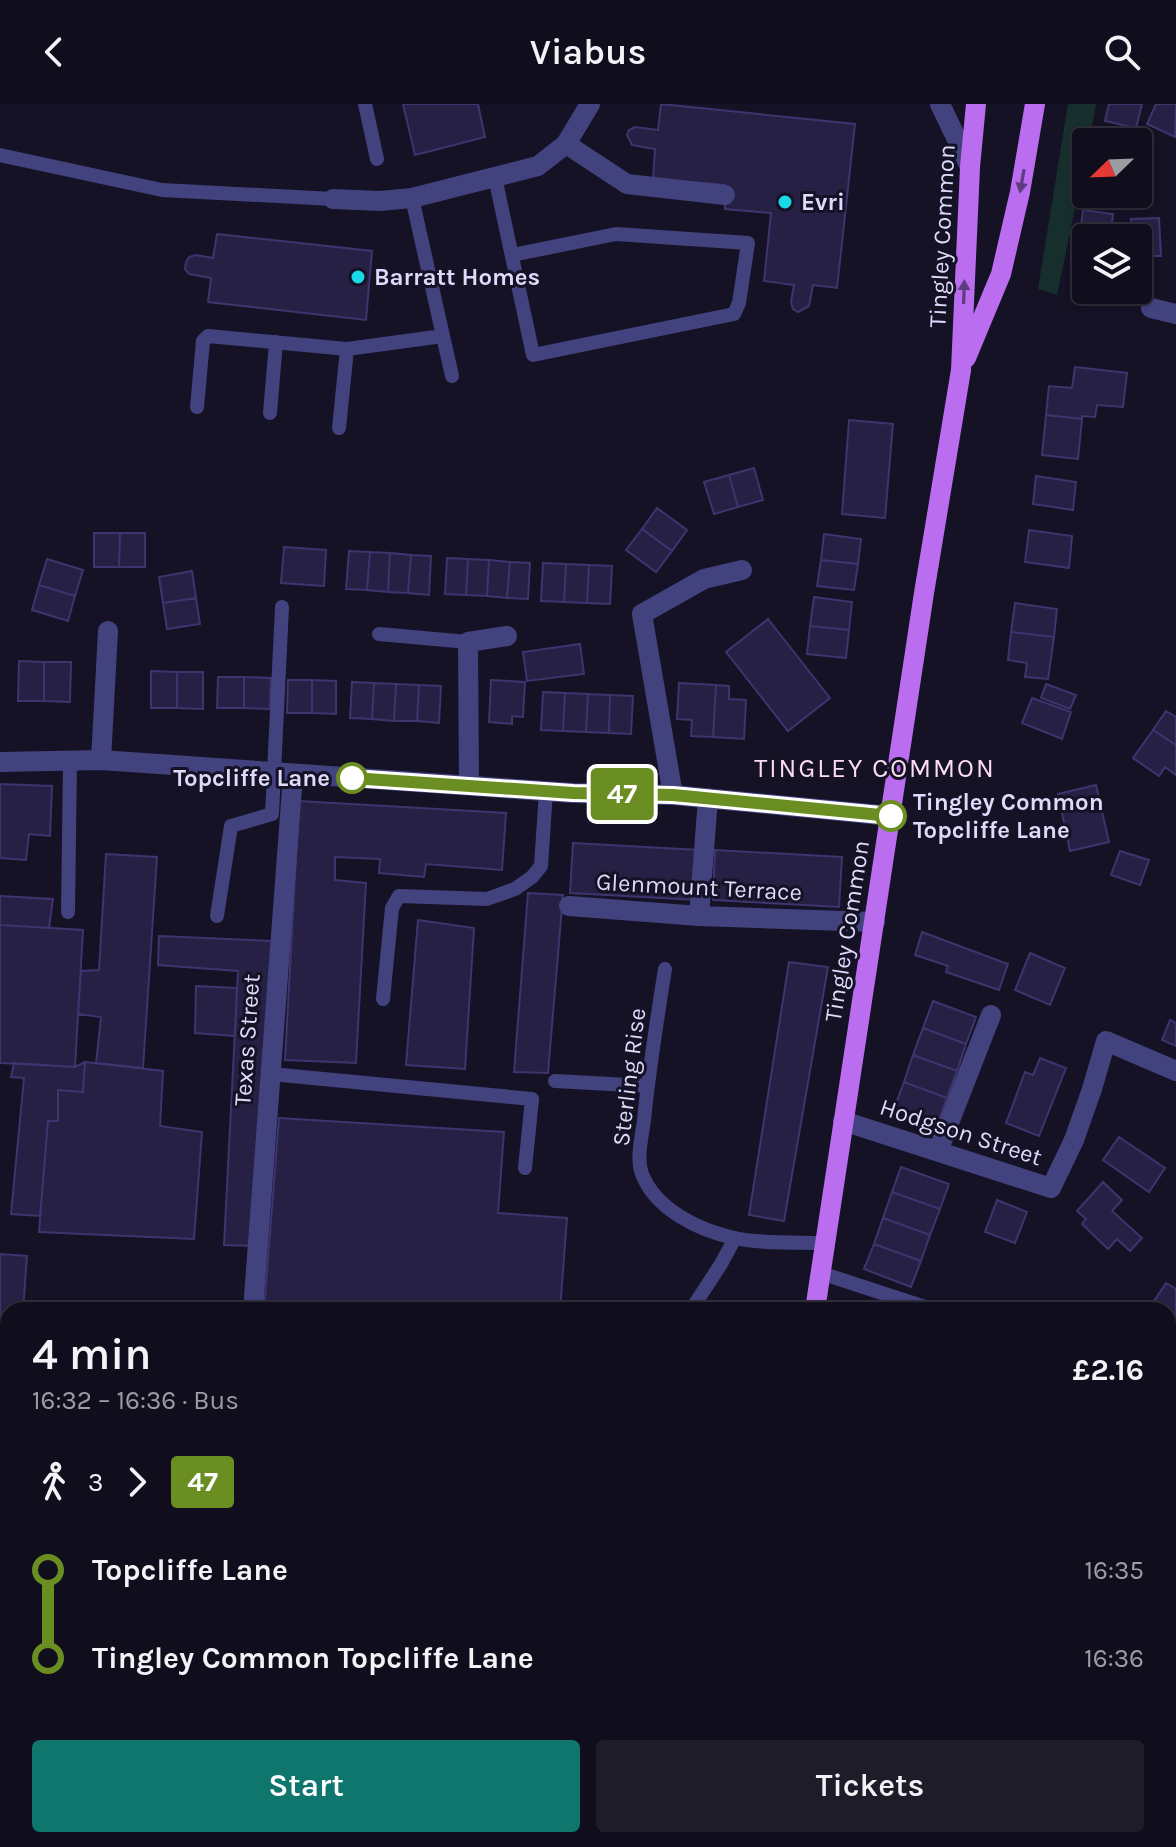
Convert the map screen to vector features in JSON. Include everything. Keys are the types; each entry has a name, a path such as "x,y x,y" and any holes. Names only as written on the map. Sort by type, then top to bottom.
{"main road":[{"name":"Tingley Common","path":"816,1302 961,370 970,167 976,104"},
{"name":"Tingley Common","path":"961,370 1001,274 1020,192 1035,104"}],"street":[{"path":"333,199 380,201 412,198 538,166 566,144 590,104"},
{"path":"940,104 970,167"},
{"path":"566,144 627,184 725,195"},
{"path":"1151,308 1176,314"},
{"path":"673,795 642,614 704,579 742,570"},
{"path":"101,760 108,631"},
{"path":"469,785 468,642 507,636"},
{"path":"0,762 101,760 546,791 673,795 891,816"},
{"name":"Texas Street","path":"254,1302 271,1074 284,774"},
{"path":"699,916 708,798"},
{"name":"Glenmount Terrace","path":"569,906 699,916 875,922"},
{"path":"938,1151 991,1015"},
{"name":"Hodgson Street","path":"843,1121 1051,1188 1074,1140 1106,1041 1176,1071"}],"lane":[{"path":"365,104 377,159"},
{"path":"0,155 162,190 333,199"},
{"path":"495,177 533,355 734,314 739,303 748,243 616,234 512,255"},
{"path":"412,198 452,376"},
{"path":"197,407 205,337 347,349 443,336"},
{"path":"270,413 276,342"},
{"path":"339,428 347,349"},
{"path":"217,916 231,826 272,814 284,774 282,607"},
{"path":"379,634 468,642"},
{"path":"68,912 70,761"},
{"path":"383,999 392,908 399,896 487,899 515,889 532,877 541,866 546,791"},
{"name":"Sterling Rise","path":"665,969 640,1150 641,1171 646,1182 674,1214 735,1238 825,1243"},
{"path":"271,1074 532,1099 525,1168"},
{"path":"555,1081 647,1086"},
{"path":"696,1302 735,1238"},
{"path":"821,1273 910,1302"}],"green space":[{"path":"1068,104 1096,104 1092,128 1072,128 1072,208 1075,208 1057,295 1038,289"}],"building":[{"path":"403,104 478,104 485,137 415,155"},
{"name":"Evri","path":"661,104 855,124 837,288 813,285 809,306 798,312 791,302 794,285 764,281 771,213 725,209 725,185 653,179 655,149 632,145 627,135 635,127 658,130"},
{"path":"1109,104 1142,104 1136,128 1105,121"},
{"path":"1156,104 1176,104 1175,137 1147,124"},
{"path":"1083,210 1113,214 1112,224 1081,224"},
{"path":"1159,218 1161,256 1152,256 1152,224 1131,224 1131,219"},
{"path":"217,234 372,251 366,320 208,302 211,278 189,274 185,269 189,257 213,258"},
{"path":"1075,367 1127,373 1123,407 1097,405 1095,417 1082,416 1082,419 1046,415 1049,386 1072,388"},
{"path":"1046,415 1082,419 1078,459 1042,455"},
{"path":"849,420 893,424 885,518 842,514"},
{"path":"754,468 763,500 738,507 729,475"},
{"path":"729,475 738,507 714,514 704,482"},
{"path":"1036,476 1076,482 1073,510 1033,504"},
{"path":"657,508 687,530 672,551 642,529"},
{"path":"642,529 672,551 656,572 626,550"},
{"path":"1029,530 1072,536 1069,568 1025,562"},
{"path":"94,533 120,533 119,567 94,567"},
{"path":"120,533 145,533 145,567 119,567"},
{"path":"824,534 861,539 858,564 821,560"},
{"path":"284,547 326,550 324,586 281,583"},
{"path":"349,551 370,552 367,590 346,589"},
{"path":"370,552 390,553 388,592 367,590"},
{"path":"390,553 411,555 408,593 388,592"},
{"path":"411,555 431,556 429,595 408,593"},
{"path":"447,558 468,559 466,595 445,594"},
{"path":"47,559 83,570 75,596 39,585"},
{"path":"468,559 489,560 487,596 466,595"},
{"path":"489,560 510,562 507,598 487,596"},
{"path":"821,560 858,564 854,590 817,586"},
{"path":"510,562 530,563 528,599 507,598"},
{"path":"543,563 566,564 564,602 541,601"},
{"path":"566,564 589,565 587,603 564,602"},
{"path":"589,565 612,566 610,604 587,603"},
{"path":"192,571 196,598 163,603 159,577"},
{"path":"39,585 75,596 68,621 32,610"},
{"path":"814,597 852,602 849,630 810,626"},
{"path":"196,598 200,624 167,629 163,603"},
{"path":"1015,603 1057,609 1054,637 1011,632"},
{"path":"768,619 830,698 788,731 726,652"},
{"path":"810,626 849,630 846,658 807,654"},
{"path":"1011,632 1054,637 1048,679 1025,677 1027,663 1008,660"},
{"path":"580,644 584,674 527,681 523,652"},
{"path":"19,661 44,662 44,701 18,701"},
{"path":"44,662 71,662 70,702 44,701"},
{"path":"151,671 177,672 177,708 151,708"},
{"path":"177,672 203,672 203,709 177,708"},
{"path":"218,677 244,677 244,708 217,708"},
{"path":"244,677 271,678 270,709 244,708"},
{"path":"288,680 312,680 312,713 287,713"},
{"path":"312,680 336,681 336,714 312,713"},
{"path":"491,680 525,682 523,717 512,716 512,724 489,722"},
{"path":"352,682 374,683 372,719 350,718"},
{"path":"374,683 396,684 394,721 372,719"},
{"path":"679,683 716,685 713,737 691,736 692,720 677,719"},
{"path":"396,684 419,685 417,721 394,721"},
{"path":"1046,684 1076,695 1070,709 1041,698"},
{"path":"419,685 441,686 439,723 417,721"},
{"path":"716,685 729,686 729,699 746,700 744,739 713,737"},
{"path":"543,692 565,693 563,731 541,730"},
{"path":"565,693 588,694 586,732 563,731"},
{"path":"588,694 610,695 609,733 586,732"},
{"path":"610,695 633,696 631,734 609,733"},
{"path":"1032,698 1071,712 1062,739 1022,723"},
{"path":"1166,711 1176,717 1176,745 1153,730"},
{"path":"1153,730 1176,745 1176,775 1165,767 1159,776 1133,758"},
{"path":"0,784 52,786 50,836 29,834 26,860 0,858"},
{"path":"1096,785 1109,842 1070,851 1058,794"},
{"path":"299,801 506,813 502,870 426,864 424,877 379,873 380,859 335,857 335,880 366,883 356,1063 285,1060"},
{"path":"573,843 699,850 697,900 570,893"},
{"path":"715,850 842,857 839,907 713,900"},
{"path":"1120,851 1149,860 1140,885 1111,875"},
{"path":"106,854 157,857 143,1068 96,1063 101,1017 78,1014 81,971 99,970"},
{"path":"528,893 563,895 548,1073 514,1072"},
{"path":"0,896 53,899 49,928 0,925"},
{"path":"418,920 474,928 465,1069 406,1065"},
{"path":"0,925 83,930 75,1067 0,1063"},
{"path":"922,932 1008,964 999,990 946,972 948,966 915,955"},
{"path":"159,936 273,941 254,1246 224,1245 238,971 158,965"},
{"path":"1030,953 1065,968 1050,1005 1015,990"},
{"path":"789,962 828,967 784,1221 749,1215"},
{"path":"196,986 237,988 235,1036 195,1033"},
{"path":"933,1001 976,1017 966,1044 923,1028"},
{"path":"1170,1020 1176,1023 1176,1046 1162,1040"},
{"path":"923,1028 966,1044 957,1071 913,1055"},
{"path":"913,1055 957,1071 947,1098 904,1082"},
{"path":"1040,1058 1066,1068 1039,1136 1006,1123 1025,1072 1033,1075"},
{"path":"85,1062 83,1092 58,1090 58,1121 48,1121 40,1216 11,1214 24,1078 11,1077 14,1063 75,1067"},
{"path":"85,1062 163,1071 160,1126 202,1132 194,1239 39,1232 48,1121 58,1121 58,1090 83,1092"},
{"path":"904,1082 947,1098 937,1125 894,1109"},
{"path":"279,1118 504,1132 498,1213 567,1218 561,1302 265,1302"},
{"path":"1119,1137 1165,1168 1149,1192 1103,1160"},
{"path":"901,1167 949,1184 940,1209 892,1192"},
{"path":"1103,1182 1122,1200 1112,1211 1142,1238 1130,1251 1117,1239 1108,1249 1082,1224 1086,1219 1077,1211"},
{"path":"892,1192 940,1209 930,1235 883,1218"},
{"path":"997,1200 1027,1212 1015,1243 985,1232"},
{"path":"883,1218 930,1235 921,1261 874,1244"},
{"path":"874,1244 921,1261 911,1287 864,1269"},
{"path":"0,1254 27,1256 24,1302 0,1302"},
{"path":"1166,1283 1176,1289 1176,1302 1153,1302"}],"bus line":[{"name":"47","path":"352,778 573,793 673,795 891,816"}],"place":[{"name":"Evri","path":"785,202"},
{"name":"Barratt Homes","path":"358,277"},
{"name":"Topcliffe Lane","path":"352,778"},
{"name":"Tingley Common Topcliffe Lane","path":"891,816"}],"district":[{"name":"TINGLEY COMMON","path":"875,768"}]}
